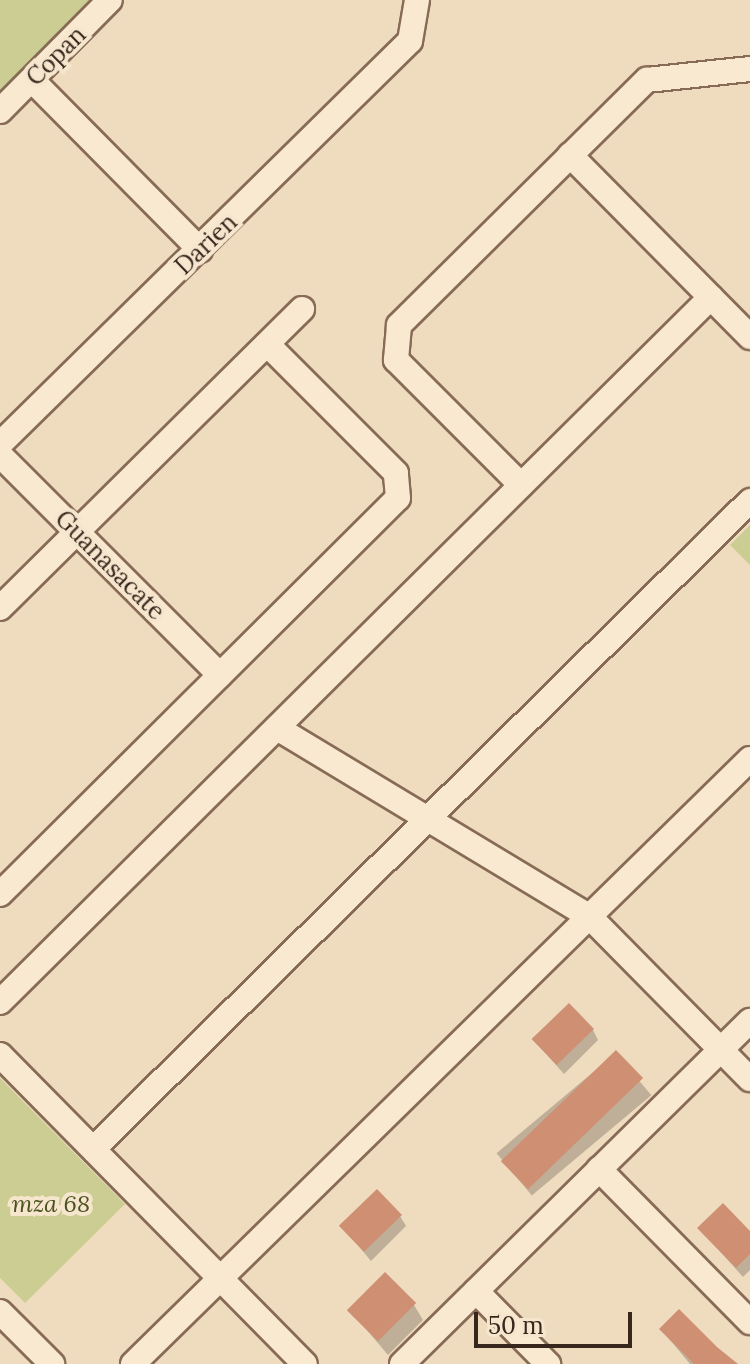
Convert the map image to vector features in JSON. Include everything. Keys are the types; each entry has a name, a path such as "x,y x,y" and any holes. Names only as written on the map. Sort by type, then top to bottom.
{"street":[{"name":"Copan","path":"0,111 110,0"},
{"name":"Darien","path":"0,444 410,41 417,0"},
{"path":"521,485 396,360 393,337 570,155 658,75 750,69"},
{"path":"32,80 200,250"},
{"path":"570,155 750,337"},
{"path":"0,1002 711,297"},
{"path":"0,608 302,309"},
{"path":"0,894 393,506 401,489 396,473 267,344"},
{"name":"Guanasacate","path":"0,455 220,675"},
{"path":"93,1149 750,501"},
{"path":"277,728 427,822 589,916 750,1079"},
{"path":"133,1364 750,759"},
{"path":"402,1364 750,1021"},
{"path":"0,1055 305,1364"},
{"path":"599,1169 750,1322"},
{"path":"476,1291 548,1364"},
{"path":"0,1312 52,1364"}],"green space":[{"path":"0,0 94,0 0,93"},
{"path":"750,525 750,565 730,545"},
{"name":"mza 68","path":"0,1078 125,1204 25,1303 0,1278"}],"building":[{"path":"569,1003 594,1029 557,1065 532,1039"},
{"path":"616,1050 643,1078 528,1189 501,1161"},
{"path":"377,1189 402,1215 364,1252 339,1226"},
{"path":"723,1203 750,1231 750,1254 736,1268 697,1228"},
{"path":"385,1272 416,1303 378,1341 347,1310"},
{"path":"679,1309 738,1364 694,1364 659,1329"}]}
